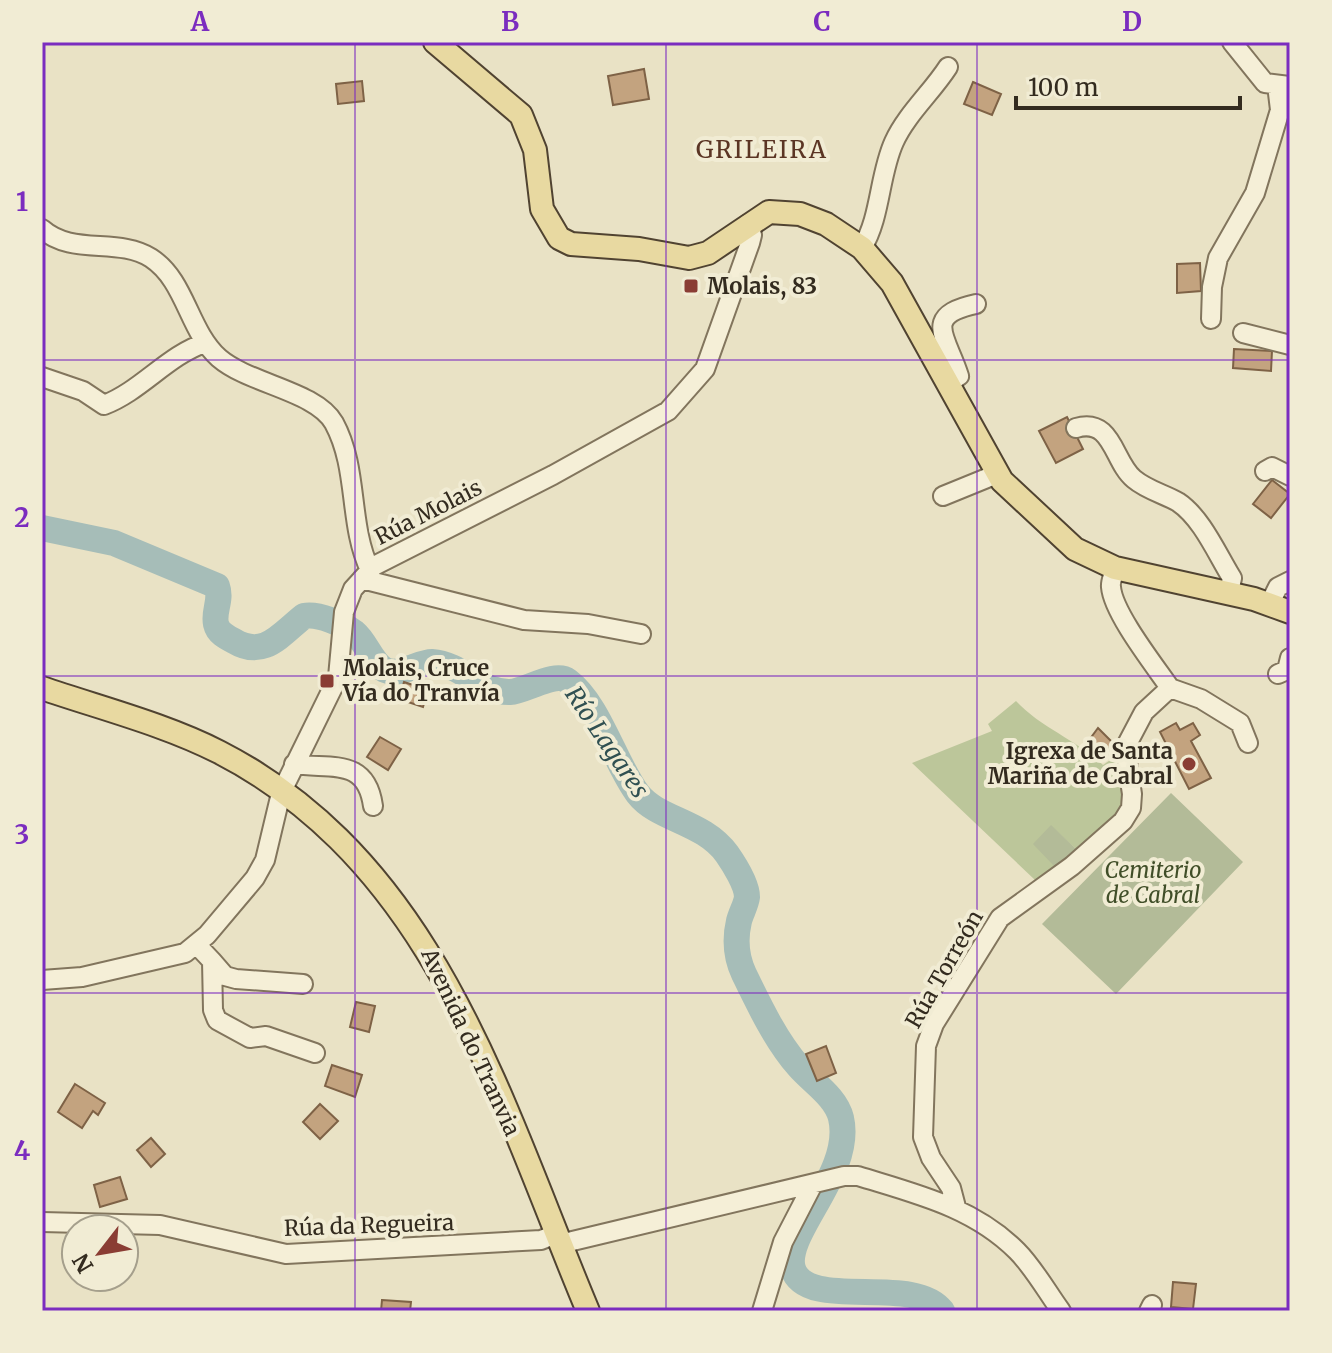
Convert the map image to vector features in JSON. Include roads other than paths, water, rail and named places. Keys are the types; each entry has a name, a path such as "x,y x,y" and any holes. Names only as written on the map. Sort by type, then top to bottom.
{"main road":[{"path":"435,42 521,115 535,150 542,209 559,238 571,244 639,249 689,258 708,253 769,212 800,214 826,224 862,248 908,309 997,474 1075,549 1115,568 1229,593 1279,608"},
{"name":"Avenida do Tranvia","path":"42,688 218,752 281,793 352,853 386,888 423,940 478,1047 588,1311"}],"street":[{"path":"1211,319 1212,287 1218,258 1255,193 1280,110 1284,86 1265,83 1232,42"},
{"path":"862,248 869,237 885,165 896,138 948,67"},
{"name":"Rúa Molais","path":"366,575 668,411 705,369 750,243 752,235 748,224"},
{"path":"42,229 64,243 110,246 147,255 175,284 205,343 247,377 311,402 330,416 343,442 353,479 366,575"},
{"path":"949,383 959,376 941,331 942,320 953,309 976,304"},
{"path":"1243,333 1290,345"},
{"path":"42,377 83,391 104,405 154,375 192,347 205,343"},
{"path":"1076,428 1086,425 1102,431 1110,438 1131,477 1180,503 1193,516 1232,578 1229,593"},
{"path":"1265,471 1272,467 1290,476"},
{"path":"943,496 997,474"},
{"path":"1115,568 1111,587 1116,601 1136,639 1170,688 1201,699 1240,723 1248,743"},
{"path":"42,980 82,977 136,962 164,960 196,944 255,878 265,860 281,793 331,694 341,651 344,612 353,589 366,575"},
{"path":"366,575 524,620 588,624 641,634"},
{"path":"1279,608 1278,587 1290,581"},
{"path":"1278,674 1287,670 1290,658"},
{"name":"Rúa Torreón","path":"956,1207 951,1188 931,1158 923,1137 926,1046 934,1024 1000,918 1072,866 1123,821 1131,808 1125,748 1144,712 1170,688"},
{"path":"294,764 333,765 348,769 369,787 373,806"},
{"path":"196,944 225,976 303,984"},
{"path":"212,961 213,1010 217,1020 250,1038 266,1036 315,1053"},
{"path":"762,1311 783,1242 827,1181 858,1176 956,1207 996,1232 1020,1254 1061,1311"},
{"name":"Rúa da Regueira","path":"42,1222 160,1225 286,1254 558,1239 827,1181"}],"waterway":[{"name":"Río Lagares","path":"42,528 114,543 217,586 217,627 225,636 245,646 263,646 304,616 316,616 355,633 376,663 391,672 432,662 453,668 490,688 510,692 556,678 568,681 589,704 638,794 657,810 706,834 733,863 747,897 737,934 741,968 783,1046 838,1110 842,1139 837,1160 798,1238 792,1255 793,1269 802,1282 818,1288 908,1294 928,1300 942,1311"}],"place":[{"name":"Molais, 83","path":"691,286"},
{"name":"Molais, Cruce Vía do Tranvía","path":"327,681"},
{"name":"Igrexa de Santa Mariña de Cabral","path":"1189,764"}],"district":[{"name":"GRILEIRA","path":"762,149"}],"park label":[{"name":"Cemiterio de Cabral","path":"1153,882"}]}
